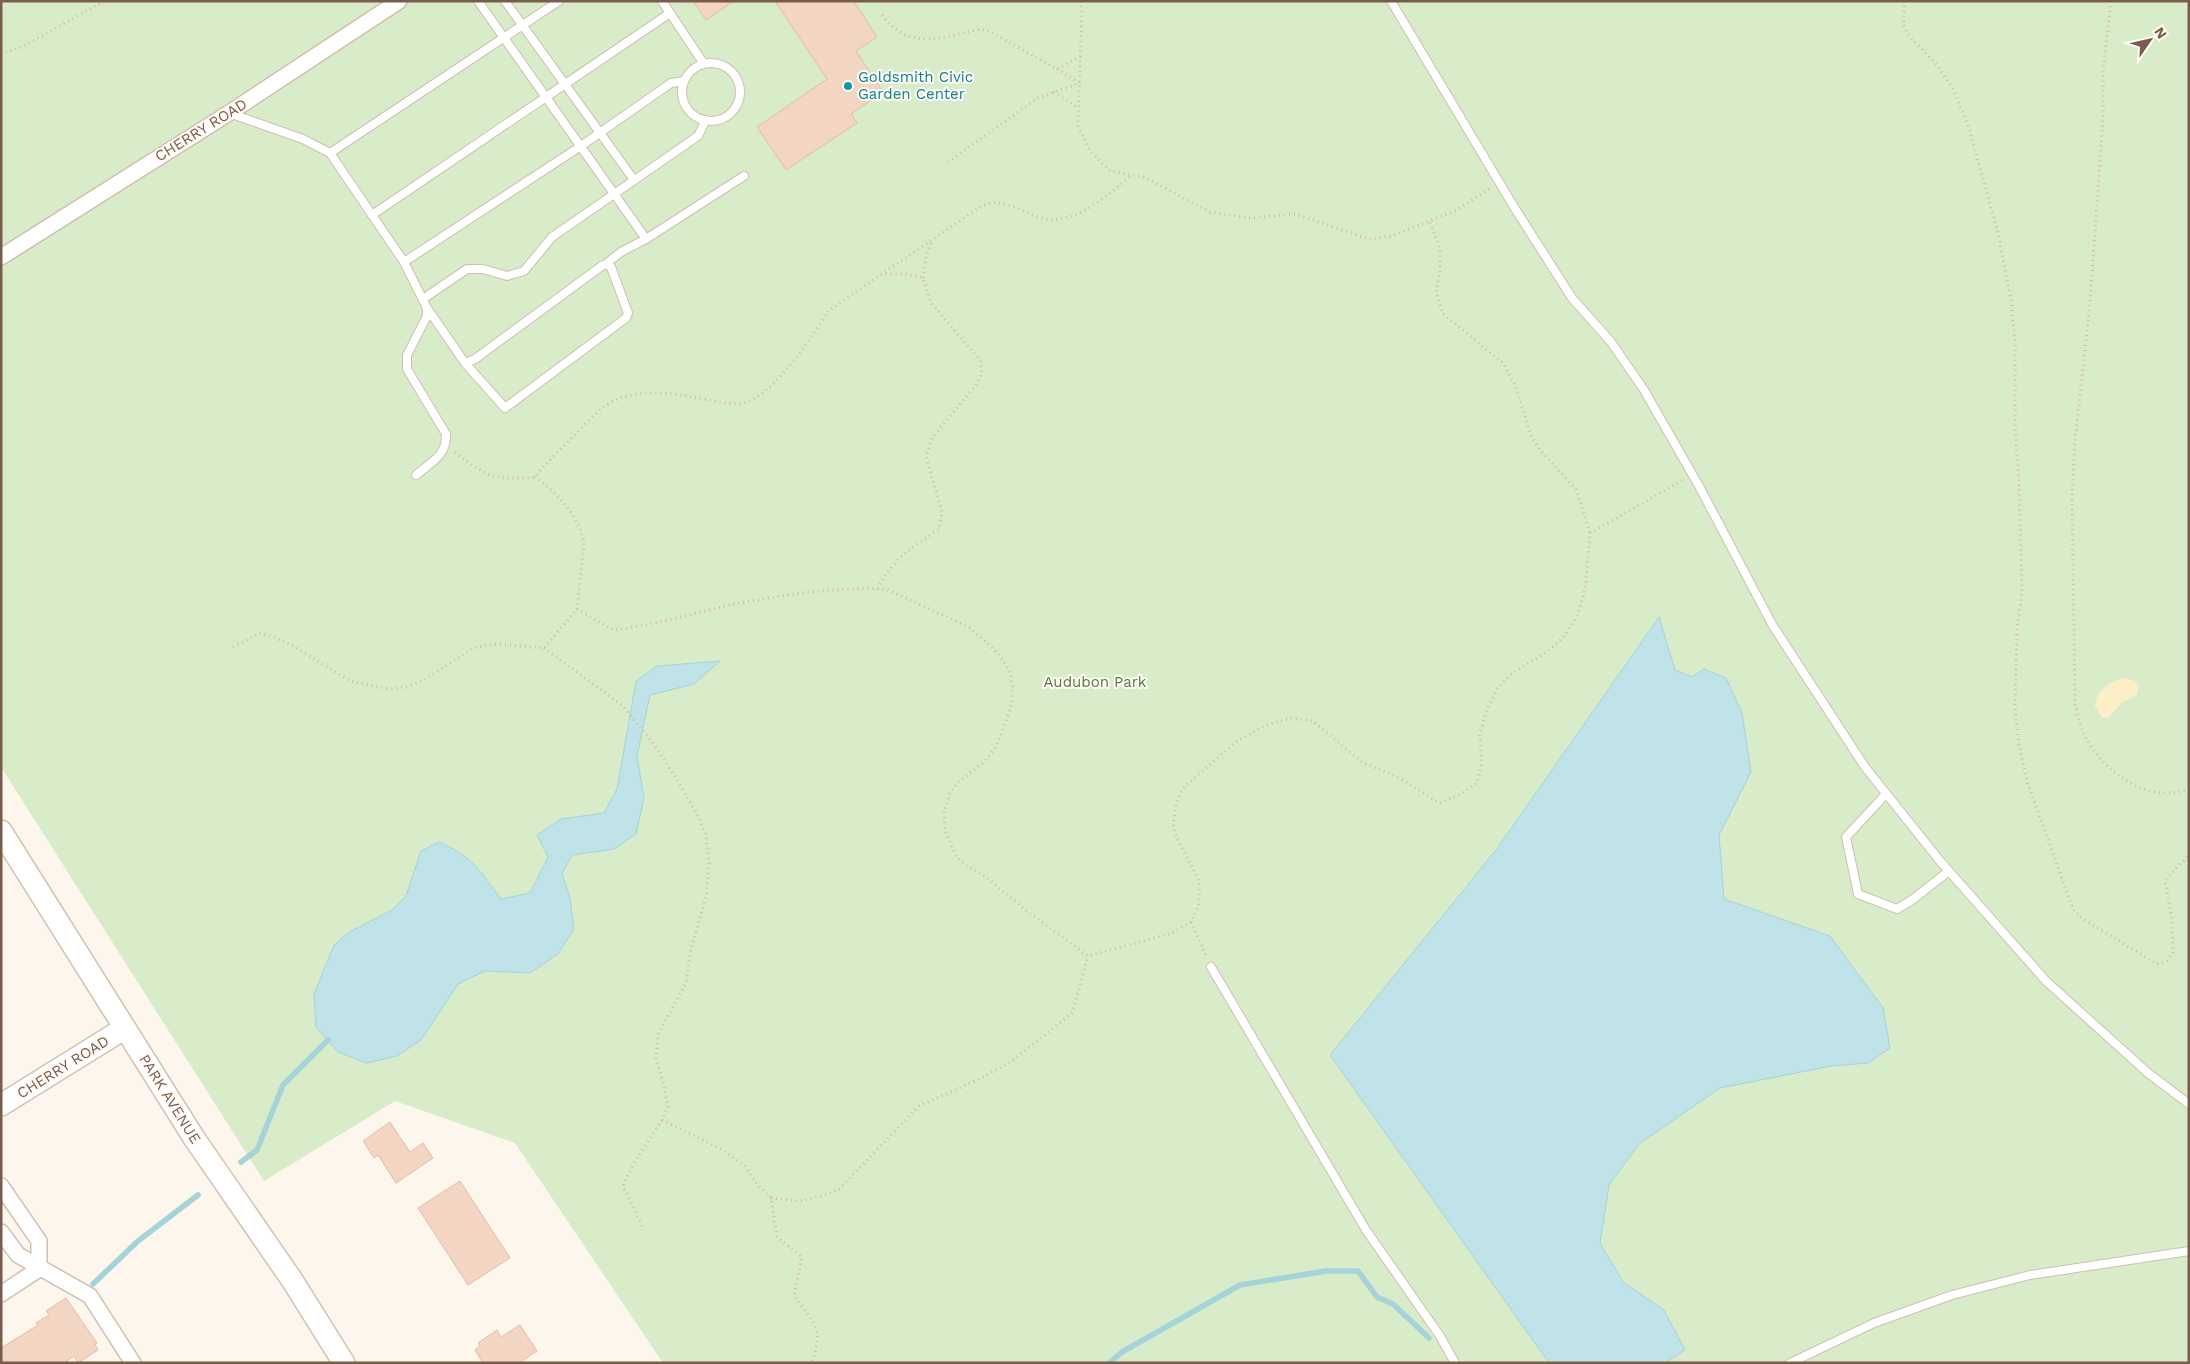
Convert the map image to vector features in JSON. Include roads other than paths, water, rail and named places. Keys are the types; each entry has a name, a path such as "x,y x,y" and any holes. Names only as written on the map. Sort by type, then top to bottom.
{"main road":[{"name":"PARK AVENUE","path":"1,831 194,1138 292,1280 344,1363"},
{"name":"CHERRY ROAD","path":"1,1105 125,1028"}],"street":[{"name":"CHERRY ROAD","path":"1,257 229,113 399,1"},
{"path":"1,1186 39,1241 39,1269"},
{"path":"1,1232 18,1255 39,1269 90,1296 133,1363"},
{"path":"1,1294 39,1269"}],"lane":[{"path":"478,1 646,239"},
{"path":"505,1 634,180"},
{"path":"330,153 559,1"},
{"path":"662,1 704,64"},
{"path":"1391,1 1500,183 1572,298 1611,342 1644,390 1693,475 1773,626 1865,767 1949,871 2046,981 2148,1073 2189,1104"},
{"path":"372,215 670,14"},
{"path":"704,64 717,64 726,67 738,82 738,102 726,117 717,120 706,120 691,113 682,97 684,81 690,72 704,64"},
{"path":"404,262 581,146 671,84 684,81"},
{"path":"229,113 303,139 330,153 404,262 427,308 465,363 505,408 626,318 628,313 617,280 612,267 606,264"},
{"path":"423,299 467,270 483,269 506,276 524,271 552,237 698,136 706,120"},
{"path":"465,363 475,359 621,252 646,239 744,176"},
{"path":"416,475 444,452 447,445 446,434 407,369 406,355 427,316 427,308"},
{"path":"1886,794 1846,837 1858,894 1897,909 1912,900 1949,871"},
{"path":"1211,967 1366,1230 1440,1336 1455,1363"},
{"path":"1790,1363 1874,1323 1952,1295 2030,1275 2189,1251"}],"water":[{"path":"1659,617 1675,670 1692,677 1704,669 1726,678 1742,713 1751,772 1719,835 1724,899 1830,936 1883,1008 1890,1048 1868,1063 1831,1066 1720,1088 1639,1144 1609,1185 1600,1243 1623,1282 1664,1310 1685,1350 1665,1363 1549,1363 1330,1055 1496,850"},
{"path":"720,661 694,684 650,695 637,756 644,798 636,834 614,849 572,855 562,874 570,898 574,929 558,954 530,973 485,971 458,984 421,1040 397,1056 366,1063 338,1052 316,1027 314,994 334,945 349,932 392,910 406,896 421,851 439,842 460,853 475,866 501,899 530,893 548,857 537,835 561,819 604,813 617,789 636,681 657,666"}],"waterway":[{"path":"241,1162 257,1150 283,1085 328,1040"},
{"path":"93,1284 138,1241 198,1195"},
{"path":"1109,1363 1122,1352 1240,1285 1326,1271 1358,1271 1377,1297 1393,1304 1429,1338"}],"place":[{"name":"Goldsmith Civic Garden Center","path":"848,86"}],"park label":[{"name":"Audubon Park","path":"1095,682"}]}
